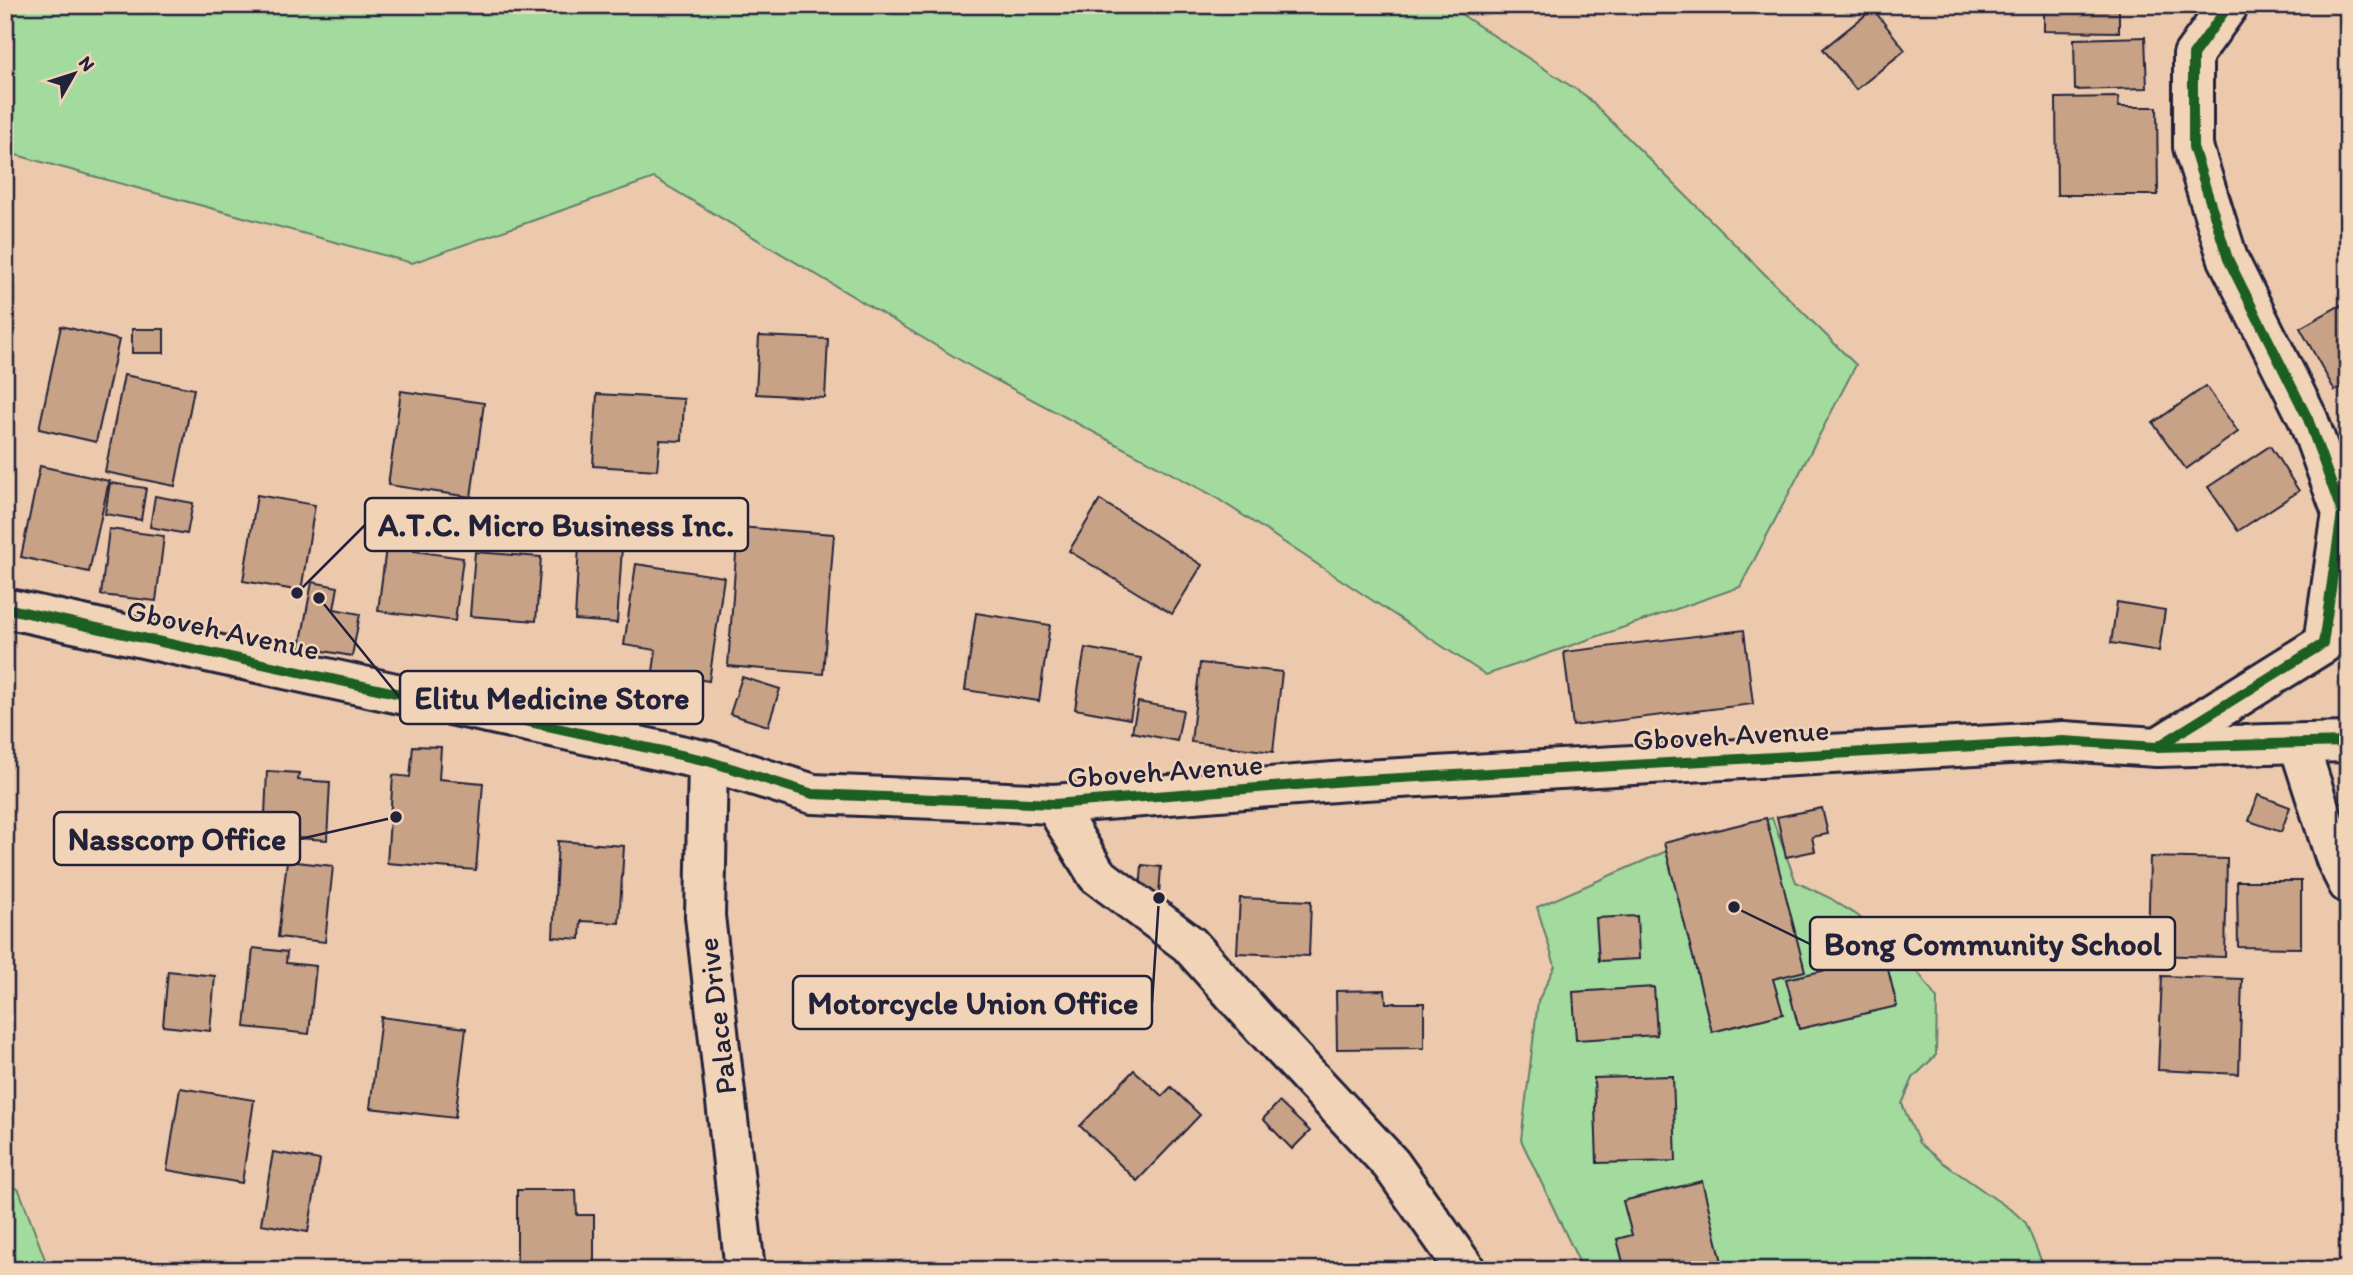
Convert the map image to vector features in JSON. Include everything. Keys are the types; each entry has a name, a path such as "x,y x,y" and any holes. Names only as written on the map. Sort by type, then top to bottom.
{"street":[{"path":"2157,747 2335,634 2342,513 2308,419 2228,259 2193,147 2193,55 2229,5"},
{"name":"Gboveh Avenue","path":"5,608 708,761 813,794 1055,804 1347,781 2063,741 2157,747 2348,742"},
{"path":"2300,744 2336,860 2348,884"},
{"name":"Palace Drive","path":"708,761 705,916 745,1270"},
{"path":"1055,804 1097,875 1189,944 1391,1164 1466,1270"}],"green space":[{"path":"5,5 1447,5 1586,96 1856,365 1740,587 1486,675 1212,495 975,369 654,178 412,263 5,152"},
{"path":"1772,818 1796,882 1830,898 1897,942 1937,999 1936,1055 1913,1078 1902,1104 1919,1143 2026,1223 2045,1270 1583,1270 1521,1140 1538,1001 1555,966 1537,907 1669,850"},
{"path":"5,1182 19,1190 49,1270 5,1270"}],"building":[{"path":"2044,5 2119,5 2119,32 2044,31"},
{"path":"1873,9 1905,50 1856,90 1823,49"},
{"path":"2145,37 2147,88 2075,90 2074,39"},
{"path":"2118,97 2119,107 2157,107 2158,195 2057,195 2056,98"},
{"path":"2348,301 2348,384 2335,391 2300,328"},
{"path":"61,326 119,340 96,442 39,429"},
{"path":"132,329 164,329 164,353 132,353"},
{"path":"759,336 828,339 825,398 756,394"},
{"path":"124,375 194,389 175,486 105,472"},
{"path":"2206,386 2238,432 2186,469 2153,423"},
{"path":"401,391 484,403 471,497 388,485"},
{"path":"597,394 684,399 682,441 660,440 657,470 593,466"},
{"path":"2270,446 2299,491 2238,531 2208,487"},
{"path":"40,466 109,481 89,572 21,557"},
{"path":"110,483 146,488 141,520 105,514"},
{"path":"257,495 315,505 301,591 243,581"},
{"path":"155,496 193,503 187,534 150,527"},
{"path":"1100,500 1202,565 1172,614 1069,551"},
{"path":"738,527 834,534 823,674 728,666"},
{"path":"109,529 164,536 156,601 101,595"},
{"path":"388,532 416,536 414,551 463,558 455,621 378,611"},
{"path":"579,545 622,548 617,623 575,620"},
{"path":"475,552 541,557 536,621 470,616"},
{"path":"636,564 724,577 709,681 653,672 656,650 624,645"},
{"path":"312,582 338,587 334,609 360,614 352,656 300,647"},
{"path":"2117,602 2165,610 2159,651 2111,643"},
{"path":"976,613 1050,625 1039,701 965,690"},
{"path":"1744,630 1753,704 1573,726 1564,652"},
{"path":"1085,648 1141,658 1130,719 1075,709"},
{"path":"1200,663 1282,672 1273,752 1191,742"},
{"path":"608,671 634,673 631,700 606,698"},
{"path":"742,677 780,689 768,726 730,714"},
{"path":"1138,702 1183,710 1177,741 1132,732"},
{"path":"413,746 441,747 439,779 483,783 476,870 387,863 393,775 410,777"},
{"path":"267,771 299,773 298,780 330,782 327,840 264,836"},
{"path":"2258,795 2290,807 2281,832 2249,821"},
{"path":"1822,808 1828,834 1812,837 1815,851 1786,857 1777,817"},
{"path":"1766,818 1805,971 1773,979 1783,1014 1712,1032 1664,843"},
{"path":"558,841 624,846 619,923 581,921 580,939 553,937"},
{"path":"2150,857 2227,859 2225,957 2148,955"},
{"path":"287,861 333,866 325,942 278,937"},
{"path":"1142,865 1161,867 1159,894 1140,892"},
{"path":"2237,881 2301,881 2301,948 2238,947"},
{"path":"1240,898 1311,901 1309,956 1237,953"},
{"path":"1637,916 1639,959 1599,961 1596,918"},
{"path":"253,948 287,952 286,963 316,966 309,1034 245,1027"},
{"path":"1885,957 1897,1006 1799,1029 1786,979"},
{"path":"168,971 215,976 210,1031 163,1026"},
{"path":"2162,976 2242,979 2239,1074 2158,1070"},
{"path":"1654,987 1657,1035 1576,1040 1573,992"},
{"path":"1385,990 1386,1003 1424,1003 1424,1048 1337,1049 1336,991"},
{"path":"381,1017 466,1028 455,1118 370,1108"},
{"path":"1134,1070 1162,1096 1171,1087 1200,1115 1137,1181 1080,1126"},
{"path":"1673,1076 1676,1161 1597,1163 1594,1078"},
{"path":"180,1088 254,1100 242,1183 167,1170"},
{"path":"1279,1102 1310,1131 1292,1149 1263,1119"},
{"path":"273,1152 320,1160 308,1232 261,1224"},
{"path":"1702,1181 1722,1262 1690,1270 1625,1270 1617,1239 1632,1235 1623,1201"},
{"path":"517,1190 576,1190 577,1215 594,1215 594,1264 517,1263"},
{"path":"1372,1264 1374,1270 1353,1270"}],"cycle path":[{"path":"2157,747 2323,644 2342,513 2308,419 2228,259 2193,147 2193,55 2229,5"},
{"path":"5,608 708,761 813,794 1054,804 1347,781 2063,741 2157,747 2348,742"}],"place":[{"name":"A.T.C. Micro Business Inc.","path":"297,593"},
{"name":"Elitu Medicine Store","path":"319,598"},
{"name":"Nasscorp Office","path":"396,817"},
{"name":"Motorcycle Union Office","path":"1159,898"},
{"name":"Bong Community School","path":"1734,907"}]}
